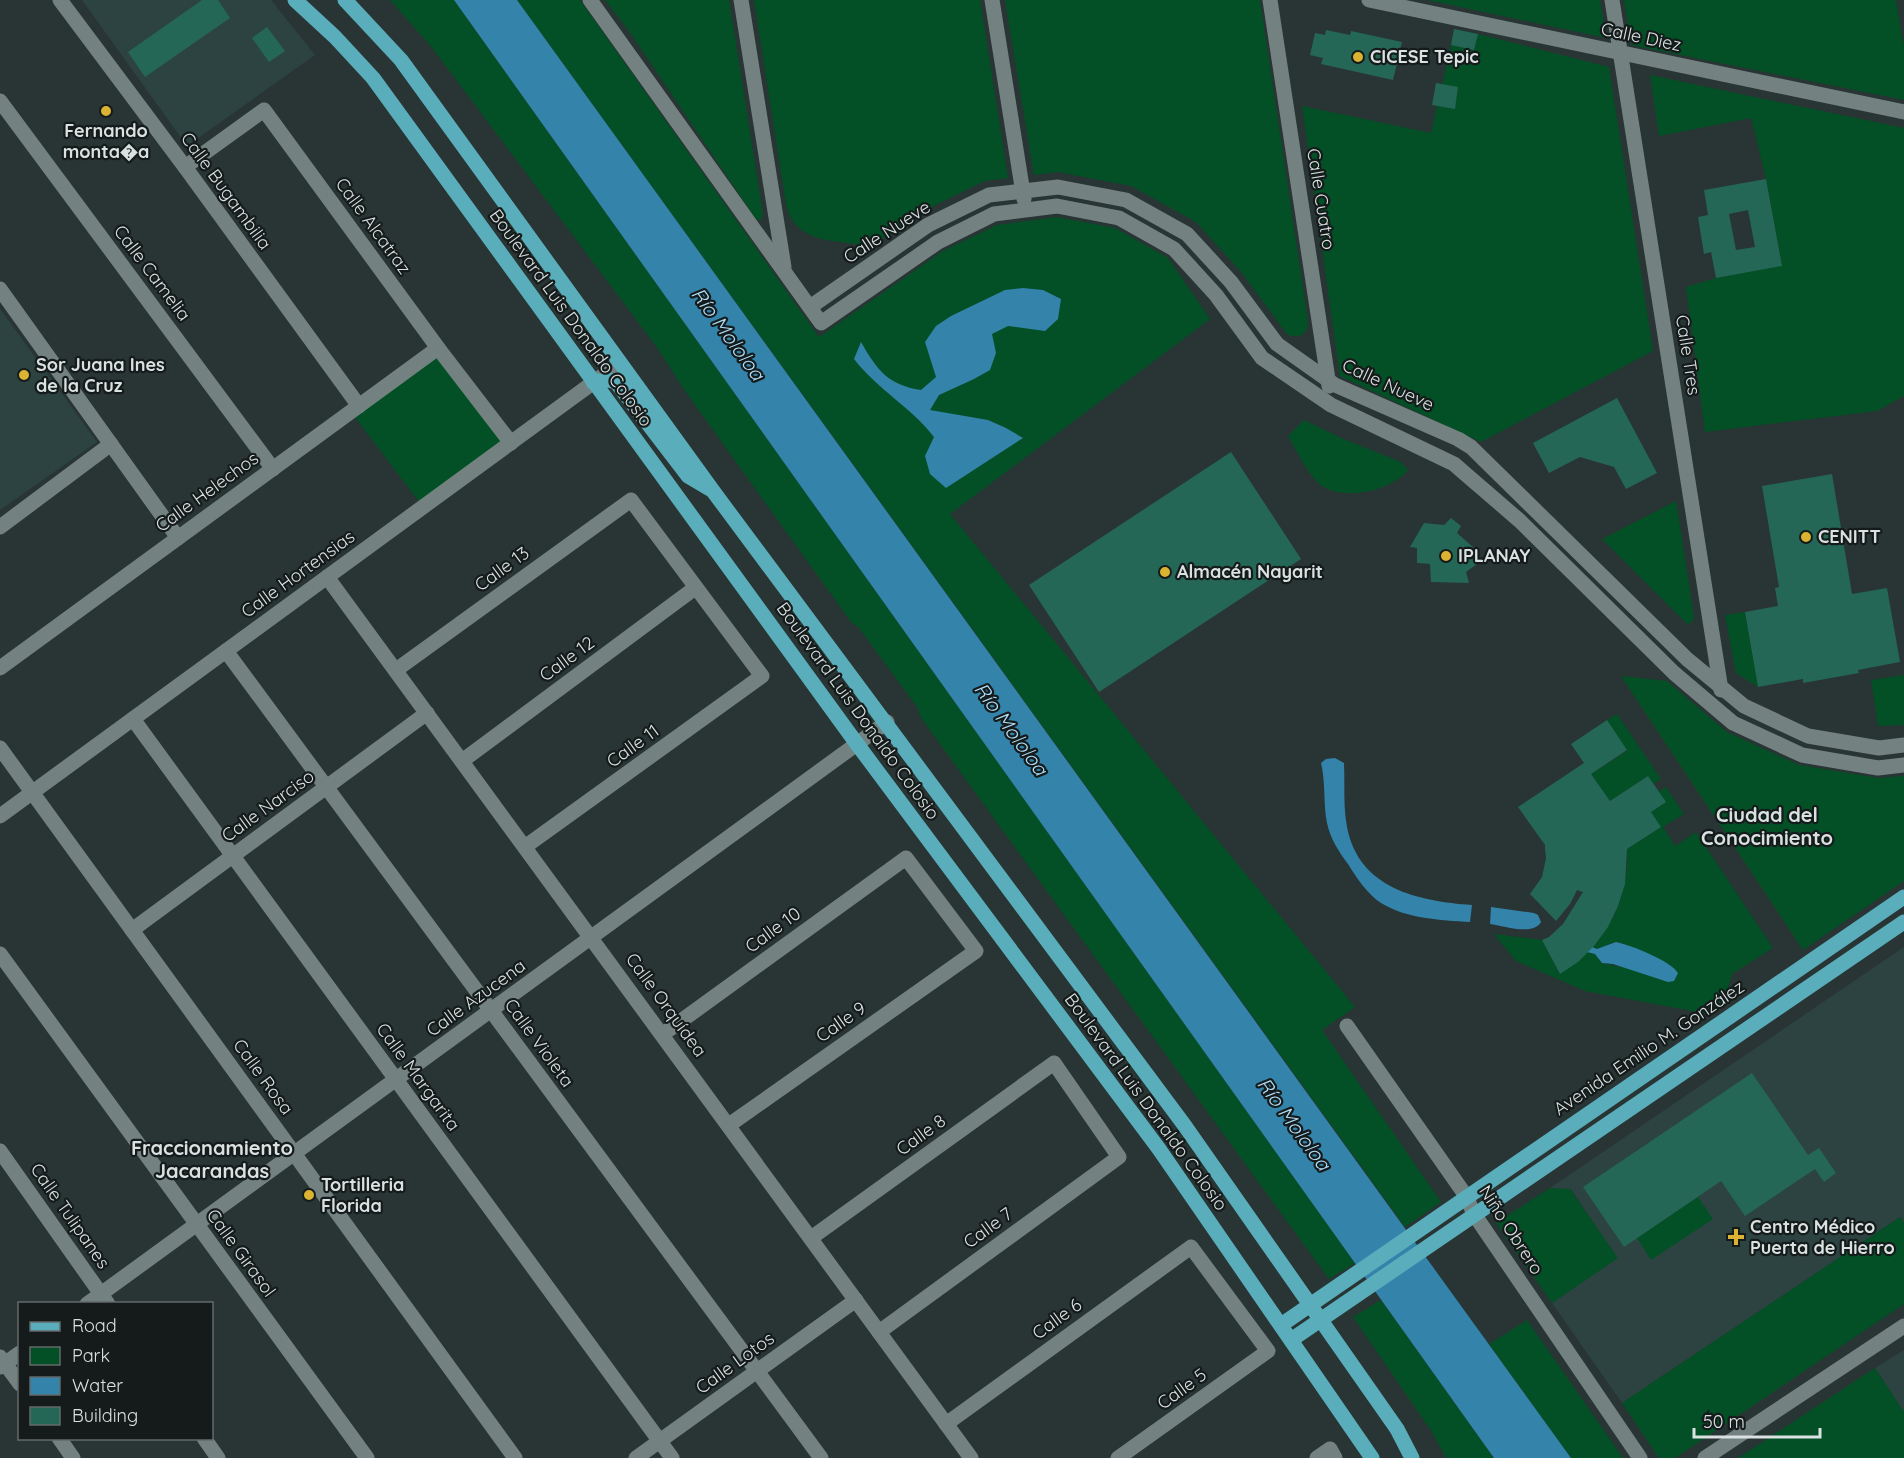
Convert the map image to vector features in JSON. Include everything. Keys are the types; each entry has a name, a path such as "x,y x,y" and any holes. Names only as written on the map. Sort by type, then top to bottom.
{"main road":[{"name":"Boulevard Luis Donaldo Colosio","path":"295,0 335,37 373,78 857,744 1160,1149 1372,1458"},
{"name":"Boulevard Luis Donaldo Colosio","path":"345,0 401,60 713,491 887,722 1185,1126 1397,1429 1412,1458"},
{"path":"593,382 609,380 616,382 688,476 713,491"},
{"name":"Avenida Emilio M. González","path":"1281,1325 1416,1230 1904,897"},
{"path":"1291,1340 1904,922"}],"street":[{"name":"Calle Bugambilia","path":"60,0 359,406"},
{"path":"590,0 810,307"},
{"path":"741,0 785,272"},
{"path":"992,0 1025,210"},
{"name":"Calle Cuatro","path":"1270,0 1331,405"},
{"name":"Calle Diez","path":"1369,0 1904,112"},
{"name":"Calle Tres","path":"1612,0 1725,716"},
{"name":"Calle Camelia","path":"0,101 273,469"},
{"name":"Calle Alcatraz","path":"185,167 264,110 438,348 511,443"},
{"name":"Calle Nueve","path":"1904,745 1879,748 1808,736 1744,706 1688,659 1471,447 1335,384 1277,344 1231,282 1186,234 1126,200 1058,187 989,195 928,225 810,307 821,323 938,242 994,214 1057,206 1119,218 1174,249 1216,295 1262,358 1331,405 1454,464 1520,521 1674,673 1733,723 1802,755 1878,768 1904,765"},
{"path":"0,289 178,538"},
{"name":"Calle Helechos","path":"0,668 438,348"},
{"name":"Calle Hortensias","path":"0,816 620,363"},
{"path":"0,527 111,444"},
{"name":"Calle 13","path":"396,670 631,500 695,588"},
{"name":"Calle Orquídea","path":"327,577 526,846 971,1458"},
{"name":"Calle 11","path":"526,846 762,676 695,588"},
{"name":"Calle 12","path":"462,760 695,588"},
{"name":"Calle Violeta","path":"226,651 821,1458"},
{"name":"Calle Narciso","path":"132,930 428,713"},
{"name":"Calle Margarita","path":"133,719 672,1458"},
{"name":"Calle Azucena","path":"105,1298 196,1224 887,722"},
{"name":"Calle Rosa","path":"0,748 515,1458"},
{"name":"Calle 10","path":"663,1034 906,858 975,951"},
{"name":"Calle 9","path":"729,1125 975,951"},
{"name":"Calle Girasol","path":"0,954 367,1458"},
{"name":"Niño Obrero","path":"1347,1026 1466,1196 1474,1214 1640,1458"},
{"name":"Calle 8","path":"811,1238 1054,1063 1119,1157"},
{"name":"Calle Tulipanes","path":"0,1151 105,1298"},
{"name":"Calle 7","path":"879,1332 1119,1157"},
{"name":"Calle 6","path":"946,1424 1191,1247 1268,1351"},
{"name":"Calle Lotos","path":"636,1458 856,1300"},
{"path":"1705,1458 1904,1326"},
{"name":"Calle 5","path":"1118,1458 1268,1351"},
{"path":"18,1354 2,1362 18,1382"},
{"path":"60,1440 73,1458"},
{"path":"205,1440 218,1458"},
{"path":"1317,1458 1333,1453"}],"shaded area":[{"path":"82,0 271,0 315,55 187,146"},
{"name":"Sor Juana Ines de la Cruz","path":"0,309 97,442 0,510"},
{"name":"Centro Médico Puerta de Hierro","path":"1904,947 1904,1223 1900,1217 1622,1403 1552,1303 1617,1258 1571,1189 1550,1188"},
{"path":"1904,1350 1904,1412 1875,1368"}],"green space":[{"path":"390,0 454,0 1355,1263 1329,1279 921,718 917,707 859,628 851,622 685,391 656,346 433,49"},
{"path":"517,0 580,0 819,337 943,251 997,225 1057,217 1115,228 1168,258 1210,319 950,514 1355,1007 1322,1030 1441,1202 1405,1227"},
{"path":"605,0 729,0 763,215 761,220 756,219 629,31"},
{"path":"754,0 980,0 1008,178 985,181 921,212 878,242 862,245 838,242 815,237 805,232 790,216 786,204"},
{"path":"1005,0 1260,0 1308,322 1302,335 1287,334 1242,273 1196,222 1131,186 1058,172 1034,175"},
{"path":"1427,0 1600,0 1606,38"},
{"path":"1624,0 1896,0 1904,47 1904,100 1631,45"},
{"path":"1478,34 1609,67 1653,351 1481,442 1340,376 1302,106 1431,133 1437,106 1455,108 1458,88 1442,85 1451,45 1474,50"},
{"path":"1650,75 1904,128 1904,396 1877,411 1705,432 1686,287 1716,278 1782,265 1766,179 1751,118 1659,136"},
{"path":"438,348 511,443 423,507 351,412"},
{"path":"1304,420 1341,438 1401,462 1408,470 1391,483 1367,491 1343,493 1322,486 1308,471 1288,436"},
{"path":"1676,501 1694,617 1693,621 1687,624 1602,539"},
{"path":"1745,612 1758,687 1736,673 1725,615"},
{"path":"1904,675 1904,725 1878,726 1871,680"},
{"path":"1621,676 1667,681 1727,732 1799,765 1878,778 1904,776 1904,881 1803,950"},
{"path":"1617,714 1661,779 1653,784 1648,776 1610,801 1591,774 1627,751 1607,720"},
{"path":"1666,787 1684,814 1663,827 1675,846 1696,832 1773,948 1732,974 1724,1003 1708,1014 1585,991 1516,961 1494,934 1542,940 1560,974 1587,952 1595,954 1602,963 1622,967 1672,967 1616,942 1597,949 1592,947 1608,926 1620,902 1626,876 1627,849 1661,827 1651,812 1658,792"},
{"path":"1550,1188 1570,1189 1618,1258 1552,1303 1496,1223"},
{"path":"1698,1197 1713,1219 1651,1260 1637,1238"},
{"path":"1900,1217 1904,1223 1904,1304 1675,1458 1659,1458 1622,1403"},
{"path":"1381,1300 1494,1458 1446,1458 1432,1432 1353,1317"},
{"path":"1527,1320 1623,1458 1571,1458 1489,1344"},
{"path":"1875,1368 1904,1412 1904,1458 1738,1458"}],"water":[{"name":"Río Mololoa","path":"454,0 517,0 1571,1458 1494,1458"},
{"path":"1023,288 1043,290 1061,299 1058,319 1045,331 1008,326 992,334 996,353 990,370 939,395 930,410 988,420 1023,438 946,488 930,474 925,456 934,437 854,359 861,342 872,361 885,375 900,384 921,390 936,377 925,342 936,326 951,316 1005,290"},
{"path":"1335,758 1344,763 1347,827 1354,848 1364,865 1394,888 1412,895 1431,900 1472,905 1470,922 1424,918 1402,912 1381,903 1371,895 1341,855 1327,823 1321,763 1326,759"},
{"path":"1491,907 1534,913 1538,915 1541,922 1537,926 1525,929 1490,924"},
{"path":"1616,942 1640,950 1674,968 1678,973 1674,981 1668,982 1613,964 1602,963 1595,954 1587,952 1592,947 1597,949"}],"building":[{"path":"202,0 218,0 230,18 145,77 128,52"},
{"path":"267,27 285,51 269,62 252,38"},
{"path":"1454,29 1478,34 1474,50 1451,45"},
{"name":"CICESE Tepic","path":"1326,30 1350,35 1351,31 1402,42 1393,80 1321,64 1323,58 1310,55 1315,33 1325,35"},
{"path":"1436,83 1458,87 1455,109 1432,105"},
{"path":"1766,179 1782,266 1716,278 1711,252 1704,254 1698,217 1708,215 1704,190","holes":["1748,210 1755,247 1736,250 1729,214"]},
{"path":"1617,398 1657,473 1626,489 1614,467 1580,457 1549,473 1533,443"},
{"name":"Almacén Nayarit","path":"1231,452 1301,559 1099,692 1029,585"},
{"name":"CENITT","path":"1832,474 1852,594 1887,588 1900,662 1858,670 1859,673 1803,683 1803,679 1758,687 1745,612 1778,606 1775,588 1779,587 1762,486"},
{"name":"IPLANAY","path":"1451,518 1461,526 1457,533 1474,548 1477,564 1466,572 1469,583 1431,582 1430,564 1417,563 1417,548 1410,547 1424,523 1444,525"},
{"path":"1607,720 1627,750 1591,774 1610,801 1648,776 1666,802 1651,812 1661,827 1627,849 1625,884 1608,927 1578,962 1560,974 1542,940 1549,937 1563,924 1583,892 1577,890 1570,904 1556,921 1530,894 1542,877 1546,858 1545,845 1518,807 1584,763 1571,744"},
{"path":"1752,1073 1808,1155 1819,1148 1836,1173 1824,1182 1815,1169 1745,1216 1721,1181 1624,1247 1583,1187"}],"place":[{"name":"CICESE Tepic","path":"1358,57"},
{"name":"Fernando monta�a","path":"106,111"},
{"name":"Sor Juana Ines de la Cruz","path":"24,375"},
{"name":"CENITT","path":"1806,537"},
{"name":"IPLANAY","path":"1446,556"},
{"name":"Almacén Nayarit","path":"1165,572"},
{"name":"Tortilleria Florida","path":"309,1195"},
{"name":"Centro Médico Puerta de Hierro","path":"1736,1237"}],"district":[{"name":"Ciudad del Conocimiento","path":"1767,826"},
{"name":"Fraccionamiento Jacarandas","path":"212,1160"}]}
